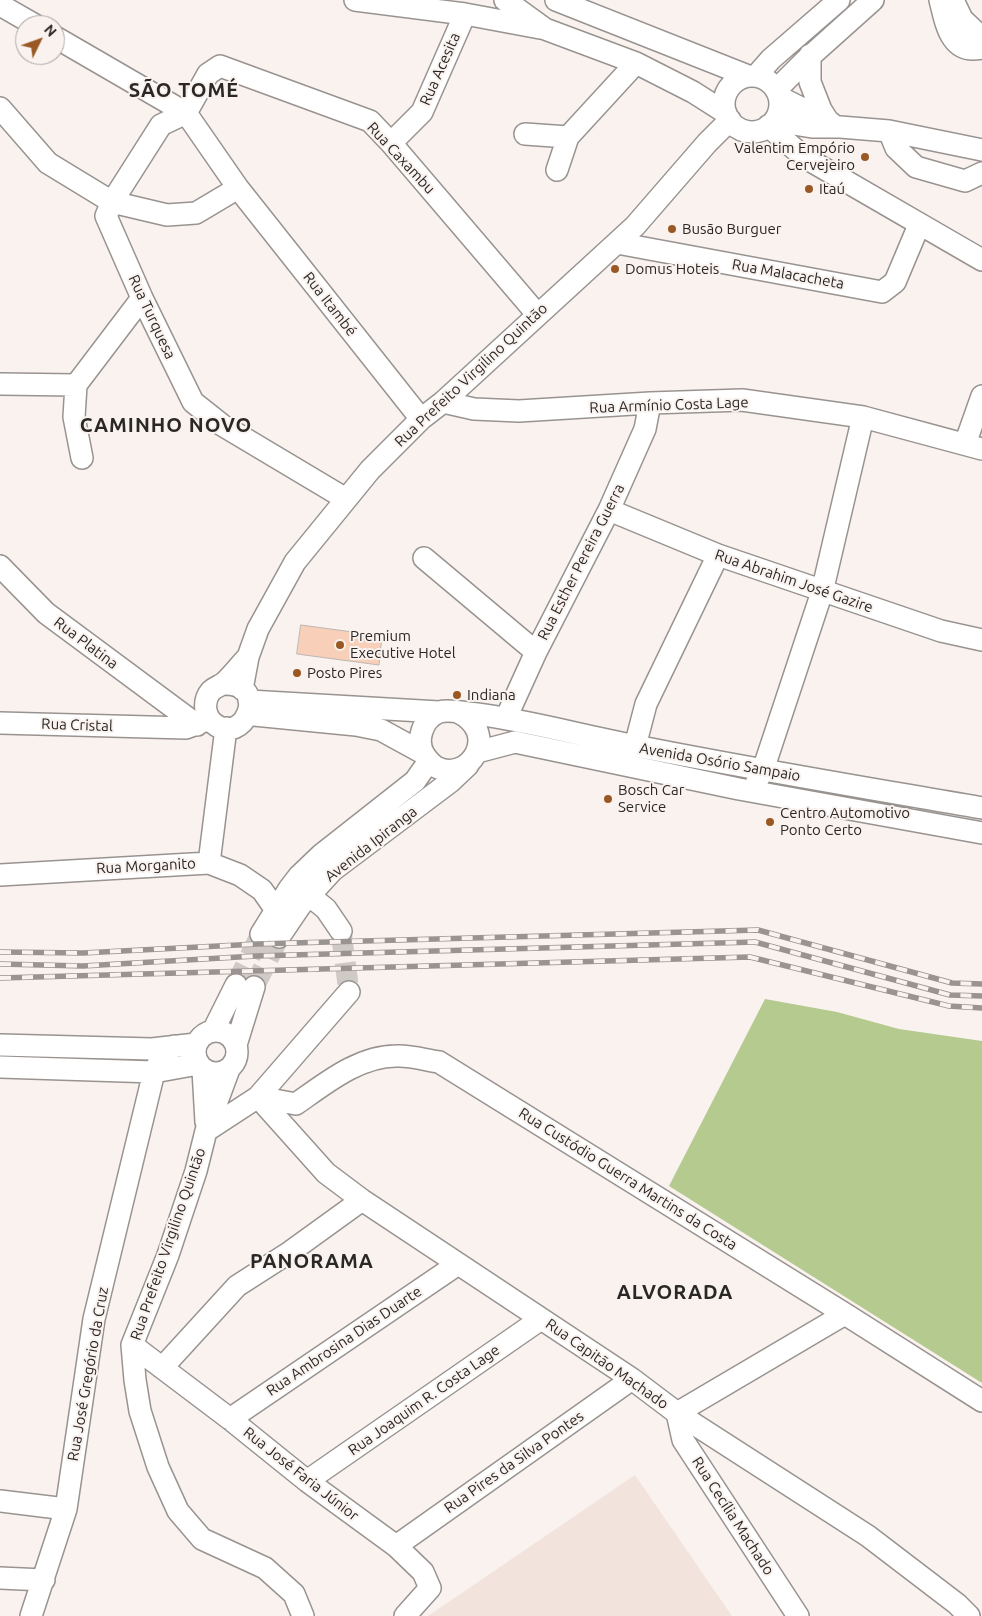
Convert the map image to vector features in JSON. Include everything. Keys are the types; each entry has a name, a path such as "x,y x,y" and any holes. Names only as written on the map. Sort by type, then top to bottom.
{"street":[{"path":"355,0 464,7 544,29 636,63 692,92 728,117 736,126 752,131 760,130 771,124 827,125 889,131 982,150"},
{"path":"505,0 544,29"},
{"path":"556,0 771,83 778,93 827,125"},
{"path":"728,117 724,104 726,94 731,86 738,79 752,76 839,0"},
{"path":"771,124 780,106 778,93 810,55 873,0"},
{"path":"939,0 948,31 960,46 974,50 982,48"},
{"path":"953,0 962,19 982,38"},
{"path":"0,4 18,15"},
{"name":"Rua Acesita","path":"391,143 422,112 464,7"},
{"path":"65,43 186,113"},
{"path":"810,55 810,82 827,125"},
{"path":"557,170 568,138 636,63"},
{"name":"Rua Caxambu","path":"186,113 208,74 220,66 370,120 537,314"},
{"path":"0,108 48,164 112,202 167,215 196,214 238,188"},
{"path":"112,202 161,125 186,113"},
{"name":"Rua Itambé","path":"186,113 238,188 421,419"},
{"name":"Rua Prefeito Virgilino Quintão","path":"234,697 258,630 295,562 346,498 370,470 421,419 635,226 708,144 728,117"},
{"path":"771,124 804,157 982,260"},
{"path":"804,157 801,145 806,132 827,125"},
{"path":"889,131 896,148 916,167 965,181 982,173"},
{"path":"524,134 568,138"},
{"name":"Rua Turquesa","path":"112,202 106,216 142,298 193,402 222,425 346,498"},
{"name":"Rua Malacacheta","path":"617,243 882,292 895,282 919,225"},
{"path":"82,458 74,417 76,385 142,298"},
{"path":"0,384 76,385"},
{"path":"974,447 982,396"},
{"name":"Rua Armínio Costa Lage","path":"442,402 474,409 519,411 650,403 742,400 863,417 974,447"},
{"name":"Rua Esther Pereira Guerra","path":"506,718 536,652 609,510 645,430 650,403"},
{"path":"739,789 756,783 761,778 822,592 863,417"},
{"name":"Rua Abrahim José Gazire","path":"609,510 718,555 822,592 941,632 982,640"},
{"path":"635,746 646,704 718,555"},
{"path":"424,558 536,652"},
{"name":"Rua Platina","path":"0,566 46,613 179,713 211,723"},
{"path":"209,863 211,723 206,707 234,697"},
{"path":"211,723 240,725 234,697"},
{"path":"179,713 234,697 381,730 426,757 436,767 446,770 455,770 474,756 479,742 474,724 467,716 449,712 431,717 424,725 421,734 420,744 426,757"},
{"name":"Avenida Osório Sampaio","path":"234,697 449,712 506,718 635,746 982,808"},
{"name":"Rua Cristal","path":"154,726 179,713"},
{"name":"Rua Cristal","path":"0,723 186,728 211,723"},
{"name":"Avenida Osório Sampaio","path":"474,756 515,742 739,789 982,833"},
{"name":"Avenida Ipiranga","path":"426,757 415,781 321,855 304,871 289,889 276,910 270,935 292,917 333,870 450,782 474,756"},
{"name":"Rua Morganito","path":"0,875 209,863 240,875 262,890 276,910"},
{"path":"310,896 326,909 341,931"},
{"path":"0,1045 152,1048 174,1046 203,1052 216,1074 229,1069 237,1058 236,1045 245,986 203,1052"},
{"name":"Rua Prefeito Virgilino Quintão","path":"206,1131 258,1097 349,992"},
{"path":"0,1067 154,1072 203,1052 220,1031 227,1034 236,1045"},
{"path":"154,1072 162,1057 174,1046"},
{"name":"Rua Prefeito Virgilino Quintão","path":"203,1052 206,1131"},
{"name":"Rua Custódio Guerra Martins da Costa","path":"258,1097 296,1104 330,1080 371,1058 397,1056 439,1062 982,1401"},
{"name":"Rua Prefeito Virgilino Quintão","path":"229,1069 206,1131 196,1171 168,1255 132,1345 135,1380 140,1411 158,1467 178,1511 202,1539 265,1568 294,1594 303,1616"},
{"name":"Rua José Gregório da Cruz","path":"31,1616 66,1509 94,1319 154,1072"},
{"name":"Rua Capitão Machado","path":"258,1097 326,1172 362,1200 632,1379 677,1412 868,1536 957,1604 969,1616"},
{"path":"162,1368 237,1286 290,1252 362,1200"},
{"name":"Rua Ambrosina Dias Duarte","path":"230,1419 458,1264"},
{"path":"677,1412 845,1314"},
{"name":"Rua Joaquim R. Costa Lage","path":"307,1481 541,1319"},
{"name":"Rua José Faria Júnior","path":"132,1345 230,1419 307,1481 396,1546 423,1572 430,1588 405,1616"},
{"name":"Rua Pires da Silva Pontes","path":"396,1546 632,1379"},
{"name":"Rua Cecília Machado","path":"677,1412 683,1440 798,1616"},
{"path":"0,1501 66,1509"},
{"path":"0,1578 44,1580"}],"shaded area":[{"path":"635,1475 732,1616 428,1616"}],"green space":[{"path":"765,999 837,1012 899,1029 982,1041 982,1383 669,1186"}],"building":[{"name":"Premium Executive Hotel","path":"301,625 382,636 379,665 297,654"}],"tunnel":[{"path":"341,931 349,992"},
{"path":"236,985 261,934"},
{"path":"254,987 279,937"}],"railway":[{"path":"0,952 83,953 257,944 758,930 952,983 982,984"},
{"path":"0,964 83,966 256,956 755,942 950,995 982,996"},
{"path":"0,978 750,957 949,1006 982,1008"}],"place":[{"name":"Valentim Empório Cervejeiro","path":"865,157"},
{"name":"Itaú","path":"809,189"},
{"name":"Busão Burguer","path":"672,229"},
{"name":"Domus Hoteis","path":"615,269"},
{"name":"Premium Executive Hotel","path":"340,645"},
{"name":"Posto Pires","path":"297,673"},
{"name":"Indiana","path":"457,695"},
{"name":"Bosch Car Service","path":"608,799"},
{"name":"Centro Automotivo Ponto Certo","path":"770,822"}],"district":[{"name":"SÃO TOMÉ","path":"184,90"},
{"name":"CAMINHO NOVO","path":"166,425"},
{"name":"PANORAMA","path":"312,1261"},
{"name":"ALVORADA","path":"675,1292"}]}
